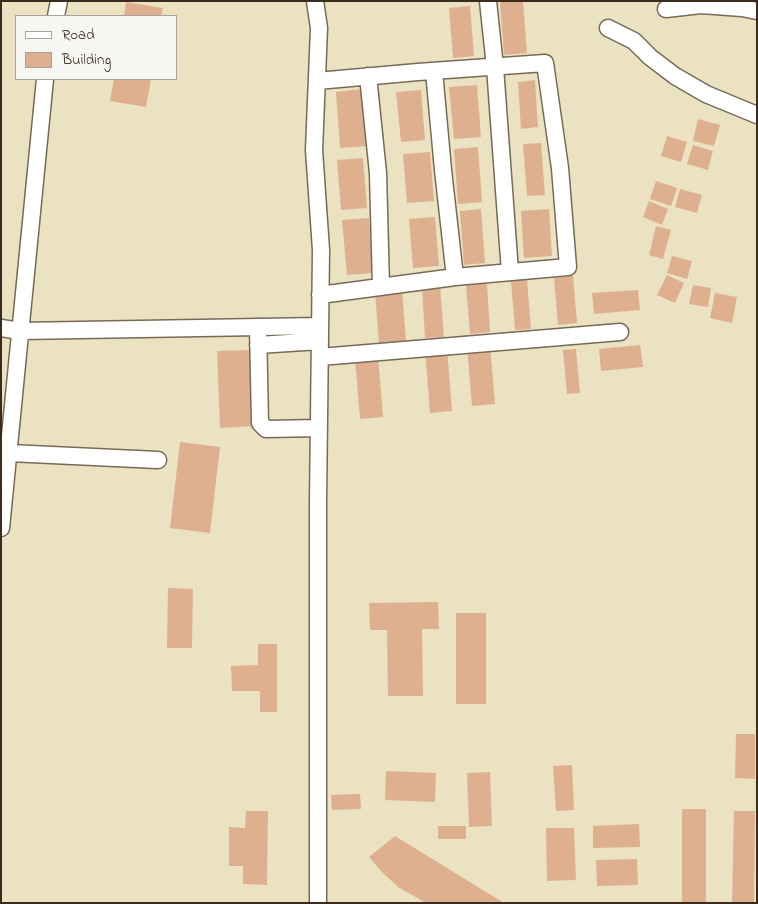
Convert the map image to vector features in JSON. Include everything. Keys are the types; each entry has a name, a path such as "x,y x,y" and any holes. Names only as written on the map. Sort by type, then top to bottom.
{"street":[{"path":"56,15 58,1"},
{"path":"315,1 319,28 314,150 321,250 318,903"},
{"path":"488,1 495,66 510,272"},
{"path":"666,9 701,5 747,7"},
{"path":"608,28 634,41 650,57 675,76 706,94 757,115"},
{"path":"317,81 434,70 545,63 560,168 568,267 455,277 320,294"},
{"path":"434,70 455,277"},
{"path":"368,76 378,173 381,287"},
{"path":"1,528 45,80"},
{"path":"258,327 260,423 266,429 319,428"},
{"path":"1,328 20,331 258,327 320,341"},
{"path":"258,344 620,332"},
{"path":"8,453 158,460"}],"building":[{"path":"523,1 527,53 504,55 500,2"},
{"path":"126,2 163,8 161,15 124,15"},
{"path":"470,6 474,56 453,58 449,8"},
{"path":"114,80 151,80 146,107 110,101"},
{"path":"535,80 538,127 521,129 518,82"},
{"path":"477,85 481,137 454,139 449,87"},
{"path":"363,89 368,146 340,148 336,92"},
{"path":"421,90 425,140 401,142 396,92"},
{"path":"698,119 720,125 714,146 693,141"},
{"path":"667,136 687,142 681,162 661,156"},
{"path":"541,143 545,195 527,196 523,144"},
{"path":"693,145 713,151 708,170 687,164"},
{"path":"478,147 482,202 458,204 454,149"},
{"path":"430,152 434,201 407,203 403,154"},
{"path":"363,158 367,208 341,210 337,160"},
{"path":"656,181 677,188 671,206 650,199"},
{"path":"680,189 702,195 697,213 675,207"},
{"path":"649,201 668,209 662,225 643,217"},
{"path":"481,209 485,263 464,265 460,211"},
{"path":"549,209 552,256 524,258 521,211"},
{"path":"435,217 439,266 413,268 409,219"},
{"path":"369,218 373,273 347,275 342,220"},
{"path":"656,226 671,230 663,259 649,255"},
{"path":"672,256 692,261 687,279 667,273"},
{"path":"667,275 684,283 675,303 657,295"},
{"path":"573,276 577,323 558,325 554,278"},
{"path":"527,279 531,329 515,330 511,281"},
{"path":"487,283 490,332 470,334 466,285"},
{"path":"440,285 444,337 425,338 422,287"},
{"path":"693,285 711,288 708,307 689,304"},
{"path":"638,290 640,310 594,314 592,293"},
{"path":"402,291 406,341 379,343 375,292"},
{"path":"715,293 737,297 732,323 710,318"},
{"path":"490,345 495,404 472,406 467,347"},
{"path":"640,345 643,367 601,371 599,349"},
{"path":"447,348 452,411 430,413 425,349"},
{"path":"576,349 580,393 567,394 563,350"},
{"path":"253,350 256,426 220,428 217,351"},
{"path":"378,356 383,417 360,419 355,358"},
{"path":"180,442 220,447 210,533 170,528"},
{"path":"168,588 193,589 192,648 167,648"},
{"path":"438,602 439,629 422,629 423,696 388,696 387,630 370,630 369,603"},
{"path":"456,613 486,613 486,704 456,704"},
{"path":"258,644 277,644 277,712 260,712 260,691 232,691 231,666 258,665"},
{"path":"736,734 755,734 755,779 735,778"},
{"path":"572,765 574,810 556,811 553,766"},
{"path":"386,771 436,773 435,802 385,800"},
{"path":"490,772 492,826 469,827 467,773"},
{"path":"360,794 361,809 332,810 331,795"},
{"path":"682,809 706,809 706,903 682,903"},
{"path":"246,811 268,811 267,885 243,884 243,866 229,866 229,827 245,828"},
{"path":"734,811 755,811 754,903 732,903"},
{"path":"639,824 640,847 593,848 593,826"},
{"path":"438,826 466,826 466,839 438,839"},
{"path":"546,828 574,828 576,880 547,881"},
{"path":"395,836 504,903 426,903 398,887 369,857"},
{"path":"637,859 638,885 597,886 596,860"}]}
